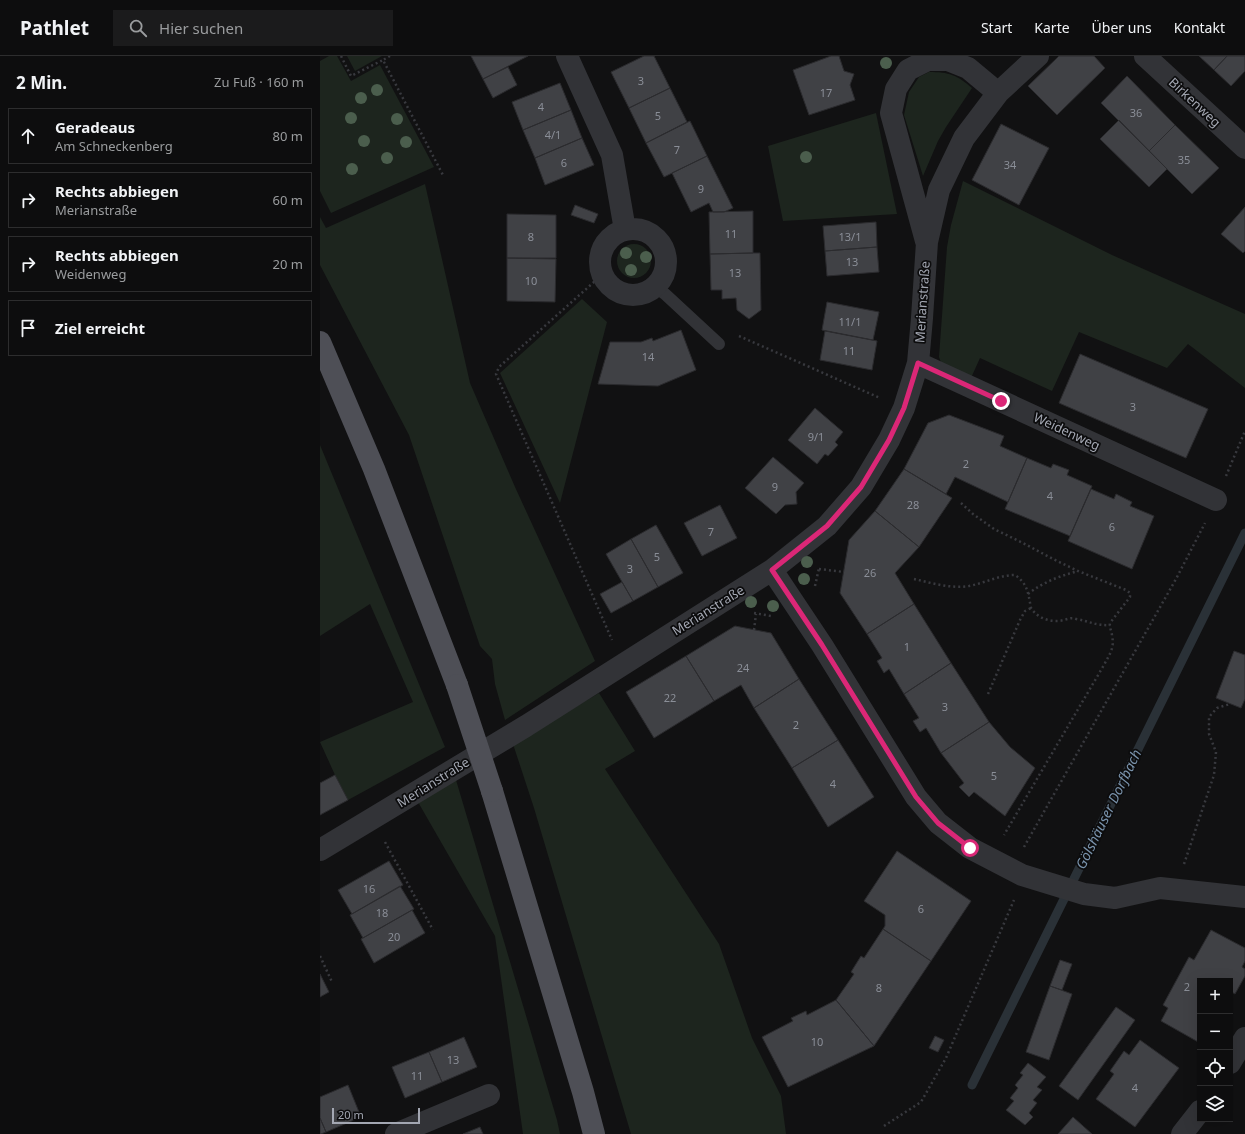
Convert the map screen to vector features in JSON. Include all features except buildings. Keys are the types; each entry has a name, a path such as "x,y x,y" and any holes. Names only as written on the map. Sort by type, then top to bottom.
{"main road":[{"path":"320,342 374,468 457,685 492,791 583,1092 594,1134"}],"street":[{"path":"566,56 612,156 625,230"},
{"name":"Merianstraße","path":"320,850 526,726 772,570 827,526 861,487 889,440 904,408 918,363 927,242 939,190 964,138 998,94 1038,56"},
{"name":"Birkenweg","path":"1146,56 1245,148"},
{"name":"Merianstraße","path":"927,242 891,112 896,89 908,70 928,60 948,60 968,68 998,94"},
{"path":"636,229 647,232 656,238 663,247 666,258 666,269 662,279 655,287 646,293 627,295 618,292 604,279 600,269 602,249 608,240 625,230 636,229"},
{"name":"Weidenweg","path":"918,363 1003,397 1216,500"},
{"path":"772,570 822,645 916,797 938,823 970,848 1016,873 1043,883 1084,894 1115,898 1160,888 1245,897"},
{"path":"1233,1058 1245,1038"},
{"path":"396,1134 489,1095"},
{"path":"1182,1134 1197,1115"}],"lane":[{"path":"655,287 665,294 718,344"}],"path":[{"path":"341,56 351,76 390,56"},
{"path":"383,60 444,178"},
{"path":"604,279 594,282 499,367 496,374 612,641"},
{"path":"718,344 735,335 904,408"},
{"path":"884,1126 921,1102 946,1058 1013,903 1016,873 1176,579 1216,500 1245,431"},
{"path":"961,503 973,514 994,529 1078,571 1126,590 1130,593 1130,598 1110,625 1113,638 1113,647 1104,665 990,858"},
{"path":"819,569 844,572"},
{"path":"1028,594 1048,581 1078,571"},
{"path":"914,579 944,586 956,587 970,586 1000,576 1015,575 1022,580 1026,586 1033,611 1046,620 1058,621 1075,618 1098,625 1110,625"},
{"path":"988,694 1020,620 1025,611 1031,608"},
{"path":"754,630 756,614"},
{"path":"1176,890 1214,775 1216,752 1209,734 1209,717 1217,708 1230,704"},
{"path":"391,855 433,930"},
{"path":"320,956 332,982"}],"shaded area":[{"path":"329,56 337,56 351,81 380,65 434,167 331,213 320,191 320,61"},
{"path":"347,56 382,56 355,71"},
{"path":"929,72 952,75 962,80 972,88 938,141 923,176 904,115 909,92 919,77"},
{"path":"876,113 897,214 783,221 768,146"},
{"path":"963,181 1112,255 1245,314 1245,388 1188,344 1167,368 1079,332 1052,391 980,358 971,378 942,365 939,357 947,247 951,225"},
{"path":"425,184 470,383 515,487 595,661 505,720 495,684 492,659 480,646 409,435 320,265 320,217 326,228"},
{"path":"631,244 637,244 641,245 648,251 651,261 650,268 644,275 637,278 631,278 627,277 620,271 617,264 617,258 618,254 624,247"},
{"path":"582,299 607,322 560,503 500,373"},
{"path":"320,445 445,747 348,800 320,742 413,702 370,604 320,636"},
{"path":"599,693 635,751 605,769 719,944 752,1038 781,1096 786,1134 631,1134 534,808 513,744"},
{"path":"456,780 560,1134 523,1134 495,936 418,802"}],"waterway":[{"name":"Gölshäuser Dorfbach","path":"972,1085 1245,533"}],"route":[{"path":"970,848 938,823 916,797 822,645 772,570 827,526 861,487 889,440 904,408 918,363 1001,401"}]}
